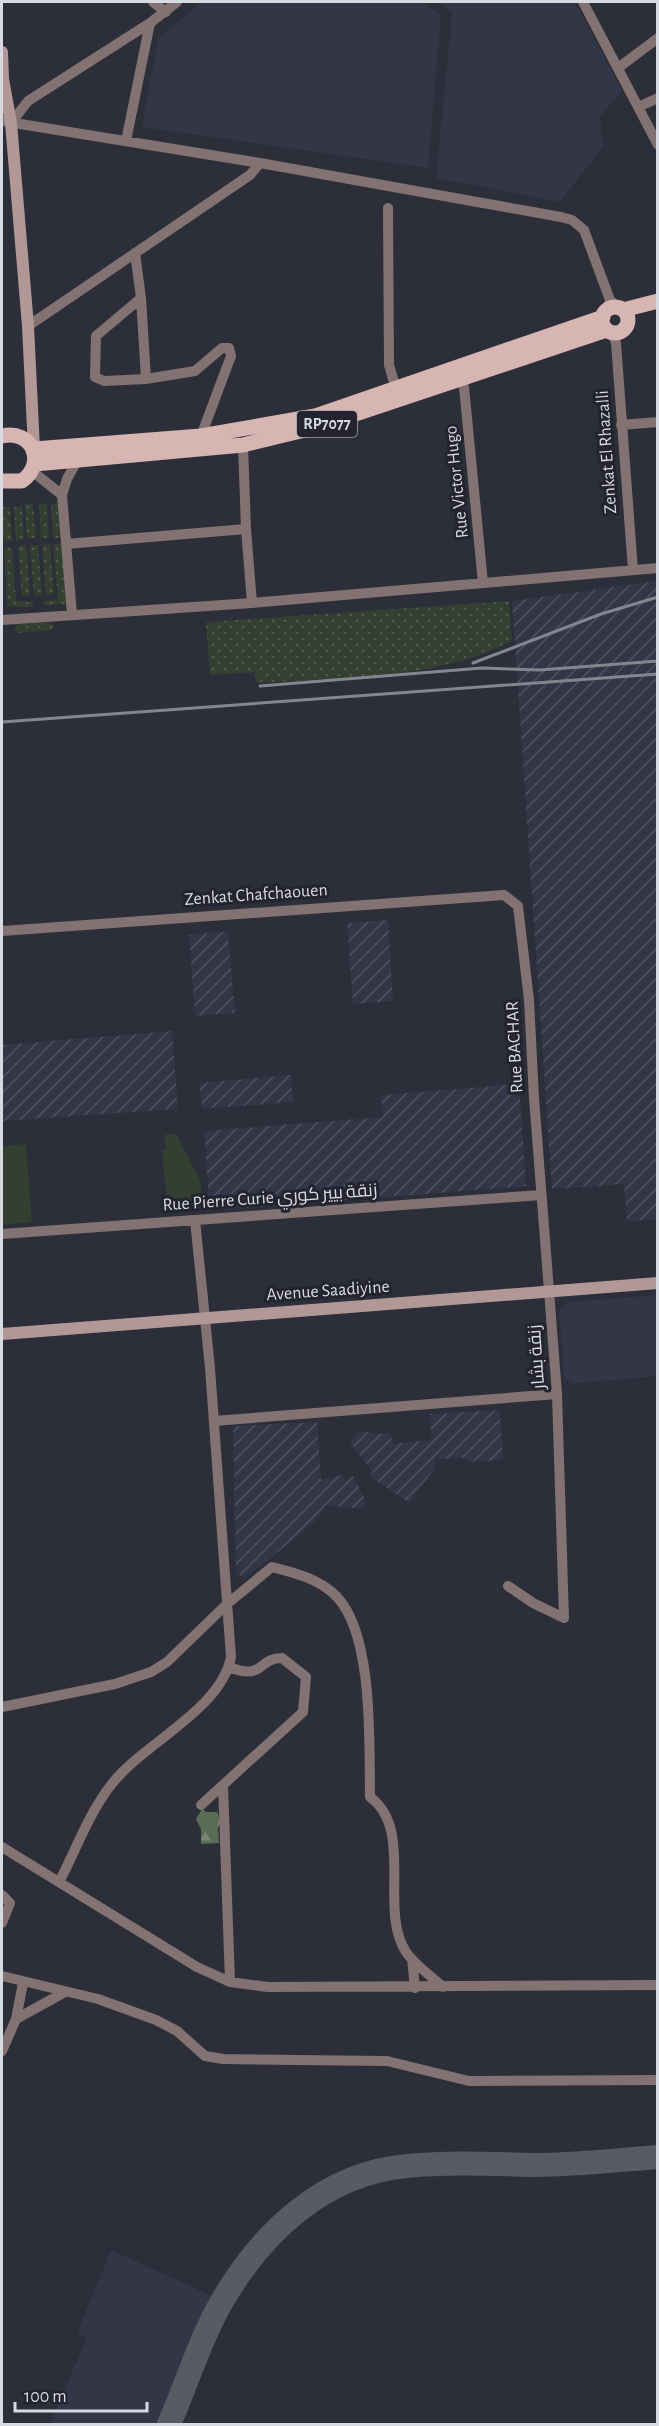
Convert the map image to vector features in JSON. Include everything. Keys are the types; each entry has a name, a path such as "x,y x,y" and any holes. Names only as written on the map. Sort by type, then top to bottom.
{"main road":[{"path":"2,52 6,122 28,326 34,461"},
{"name":"RP7077","path":"34,461 315,416 657,301"},
{"name":"RP7077","path":"34,461 243,445 317,427 460,379 613,316 657,310"},
{"path":"2,436 16,435 23,438 34,461"},
{"name":"RP7077","path":"2,481 14,483 22,481 34,461"},
{"name":"Avenue Saadiyine","path":"2,1334 657,1283"}],"street":[{"path":"153,2 166,12"},
{"path":"6,122 28,101 150,23 177,2"},
{"path":"583,2 657,145"},
{"path":"126,141 150,23"},
{"path":"618,68 657,38"},
{"path":"638,107 657,98"},
{"name":"Zenkat El Rhazalli","path":"6,122 260,163 572,220 584,230 613,316 633,570"},
{"path":"28,326 250,175 260,163"},
{"path":"388,208 389,364 396,389"},
{"path":"135,253 141,298 146,379"},
{"path":"141,298 98,333 94,341 94,375 96,379 104,381 146,379 195,371 219,349 229,348 231,356 201,436"},
{"name":"Rue Victor Hugo","path":"460,379 464,387 483,583"},
{"path":"621,425 657,422"},
{"path":"243,445 252,603"},
{"path":"72,615 62,495 67,479 78,459"},
{"path":"34,461 62,495"},
{"path":"66,544 246,529"},
{"path":"2,620 252,603 657,568"},
{"name":"Zenkat Chafchaouen","path":"2,931 504,895 513,899"},
{"name":"Rue BACHAR","path":"513,899 521,914 541,1196"},
{"name":"Rue Pierre Curie زنقة بيير كوري","path":"2,1234 541,1196"},
{"name":"زنقة بشار","path":"508,1586 533,1603 564,1618 557,1394 541,1196"},
{"path":"59,1882 111,1785 204,1702 220,1684 229,1667 231,1657 214,1421 195,1220"},
{"path":"214,1421 557,1394"},
{"path":"2,1707 115,1684 151,1672 167,1662 227,1604 272,1567 321,1584 344,1605 354,1624 360,1646 368,1706 370,1797 377,1802 391,1829 398,1928 405,1951 443,1987"},
{"path":"201,1806 303,1712 306,1706 306,1677 282,1658 277,1658 248,1674 229,1667"},
{"path":"223,1785 230,1982"},
{"path":"2,1847 197,1966 230,1982 268,1986 415,1988 657,1985"},
{"path":"2,1895 10,1903 2,1923"},
{"path":"412,1959 415,1988"},
{"path":"2,1976 22,1983 98,1999 156,2020 177,2031 205,2056 223,2059 387,2061 469,2081 657,2080"},
{"path":"2,2051 16,2019 22,1983"},
{"path":"16,2019 65,1992"}],"shaded area":[{"path":"201,2 424,2 441,15 428,168 142,127 158,39"},
{"path":"439,2 575,2 622,91 600,117 603,147 560,202 436,178 452,13"},
{"path":"657,581 658,1219 627,1221 624,1184 552,1189 512,601"},
{"path":"388,920 393,1001 353,1004 347,923"},
{"path":"228,931 235,1013 195,1016 189,935"},
{"path":"172,1031 178,1109 2,1121 2,1045"},
{"path":"291,1075 293,1102 202,1109 199,1083"},
{"path":"519,1084 526,1186 221,1210 209,1200 204,1131 383,1117 381,1095"},
{"path":"657,1295 657,1376 571,1384 564,1375 559,1312 568,1302"},
{"path":"500,1410 503,1460 468,1462 465,1458 435,1459 435,1468 409,1503 370,1476 373,1472 350,1443 358,1430 375,1434 390,1433 393,1444 431,1440 430,1414"},
{"path":"317,1422 321,1480 343,1475 345,1480 353,1476 366,1501 362,1509 325,1505 323,1512 312,1524 246,1578 236,1574 233,1426"},
{"path":"111,2250 230,2304 178,2424 50,2424 87,2337 77,2333"}],"green space":[{"path":"47,503 49,538 41,538 39,504"},
{"path":"59,503 61,538 53,538 51,504"},
{"path":"25,504 33,504 36,538 27,538"},
{"path":"22,506 24,540 16,541 14,507"},
{"path":"2,507 10,507 12,541 4,542"},
{"path":"50,544 54,594 46,595 42,545"},
{"path":"53,544 63,544 69,604 44,605 43,601 58,599"},
{"path":"26,545 30,595 22,596 18,546"},
{"path":"30,545 38,545 42,595 34,596"},
{"path":"12,547 16,601 33,602 33,607 7,606 4,548"},
{"path":"509,601 512,641 451,664 387,675 256,683 255,672 210,675 206,622"},
{"path":"49,622 54,626 51,630 18,633 14,630 18,624"},
{"path":"176,1134 200,1180 203,1208 168,1211 162,1150 166,1150 164,1135"},
{"path":"26,1144 32,1222 2,1225 2,1146"},
{"path":"202,1809 206,1812 217,1812 221,1821 218,1828 219,1843 201,1844 201,1829 196,1819"}],"taxiway":[{"path":"169,2424 206,2332 237,2277 276,2231 322,2194 377,2171 407,2166 550,2165 658,2157"}],"railway":[{"path":"473,663 601,614 658,597"},
{"path":"260,686 482,668 540,670 658,661"},
{"path":"2,722 658,674"}]}
